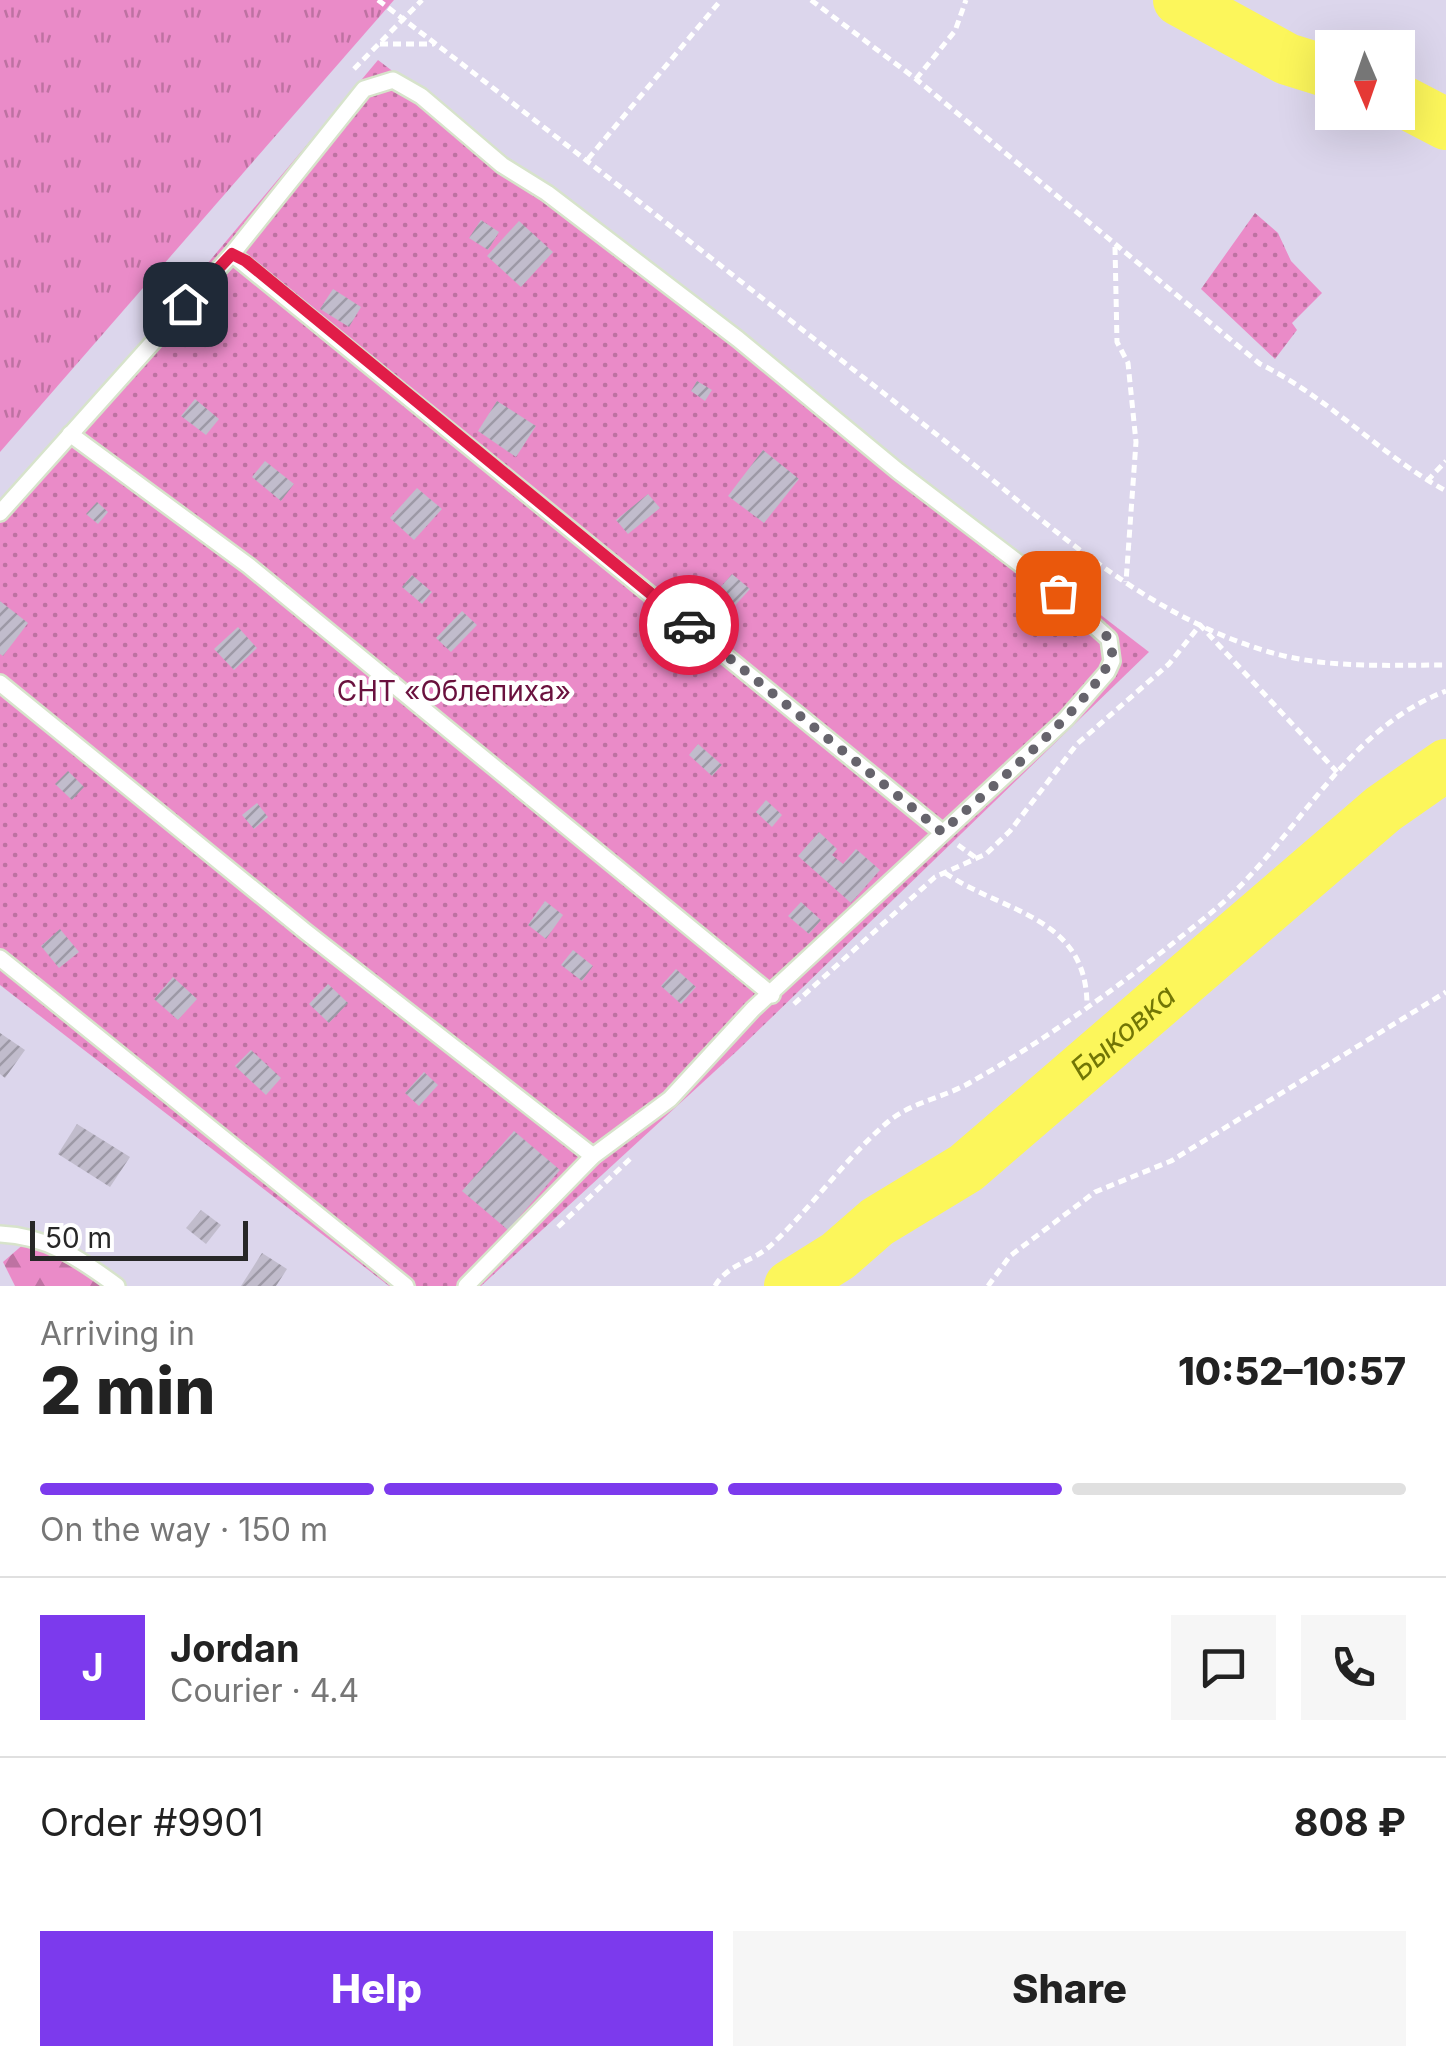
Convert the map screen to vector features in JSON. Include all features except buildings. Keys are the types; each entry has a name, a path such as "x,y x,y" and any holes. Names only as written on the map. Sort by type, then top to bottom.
{"lane":[{"path":"0,513 232,254 364,88 393,80 420,96 502,166 548,193 738,338 898,471 1058,593 1109,640 1112,660 1107,672 1066,719 772,994 670,1099 592,1156 466,1286"},
{"path":"232,254 942,832"},
{"path":"70,434 235,556 772,994"},
{"path":"0,683 306,932 592,1156"},
{"path":"0,958 406,1286"},
{"path":"0,1234 32,1236 76,1255 116,1286"}],"path":[{"path":"378,0 588,158 1043,522 1126,582 1200,625 1287,656 1356,665 1446,665"},
{"path":"588,158 721,0"},
{"path":"810,0 916,79 1260,364 1317,395 1362,435 1446,491"},
{"path":"916,79 955,31 966,0"},
{"path":"380,44 437,44"},
{"path":"1115,246 1117,342 1128,362 1136,442 1126,582"},
{"path":"1427,481 1446,461"},
{"path":"1200,625 1338,772"},
{"path":"783,1014 874,936 918,891 986,854 1010,831 1076,744 1168,664 1200,625"},
{"path":"715,1286 722,1274 766,1250 892,1118 970,1084 1215,910 1308,811 1382,724 1418,701 1446,691"},
{"path":"945,873 968,888 1022,910 1073,946 1087,980 1087,1004"},
{"path":"988,1286 1010,1256 1095,1192 1171,1161 1446,992"},
{"path":"552,1233 636,1154"}],"green space":[{"path":"0,0 394,0 0,452"},
{"name":"СНТ «Облепиха»","path":"378,60 1149,652 738,1050 481,1286 389,1286 0,985 0,511"},
{"path":"1255,213 1278,233 1291,261 1322,293 1292,323 1297,330 1275,359 1201,289"},
{"path":"33,1236 102,1275 102,1286 15,1286 3,1262"}],"waterway":[{"name":"Быковка","path":"1179,0 1287,59 1315,68"},
{"name":"Быковка","path":"1415,108 1446,124"},
{"name":"Быковка","path":"790,1286 838,1256 877,1222 966,1168 1383,809 1446,765"}],"way so far":[{"path":"689,625 942,832 1066,719 1107,672 1112,660 1109,640 1058,593"}],"route":[{"path":"185,304 232,254 246,261 689,625"}]}
